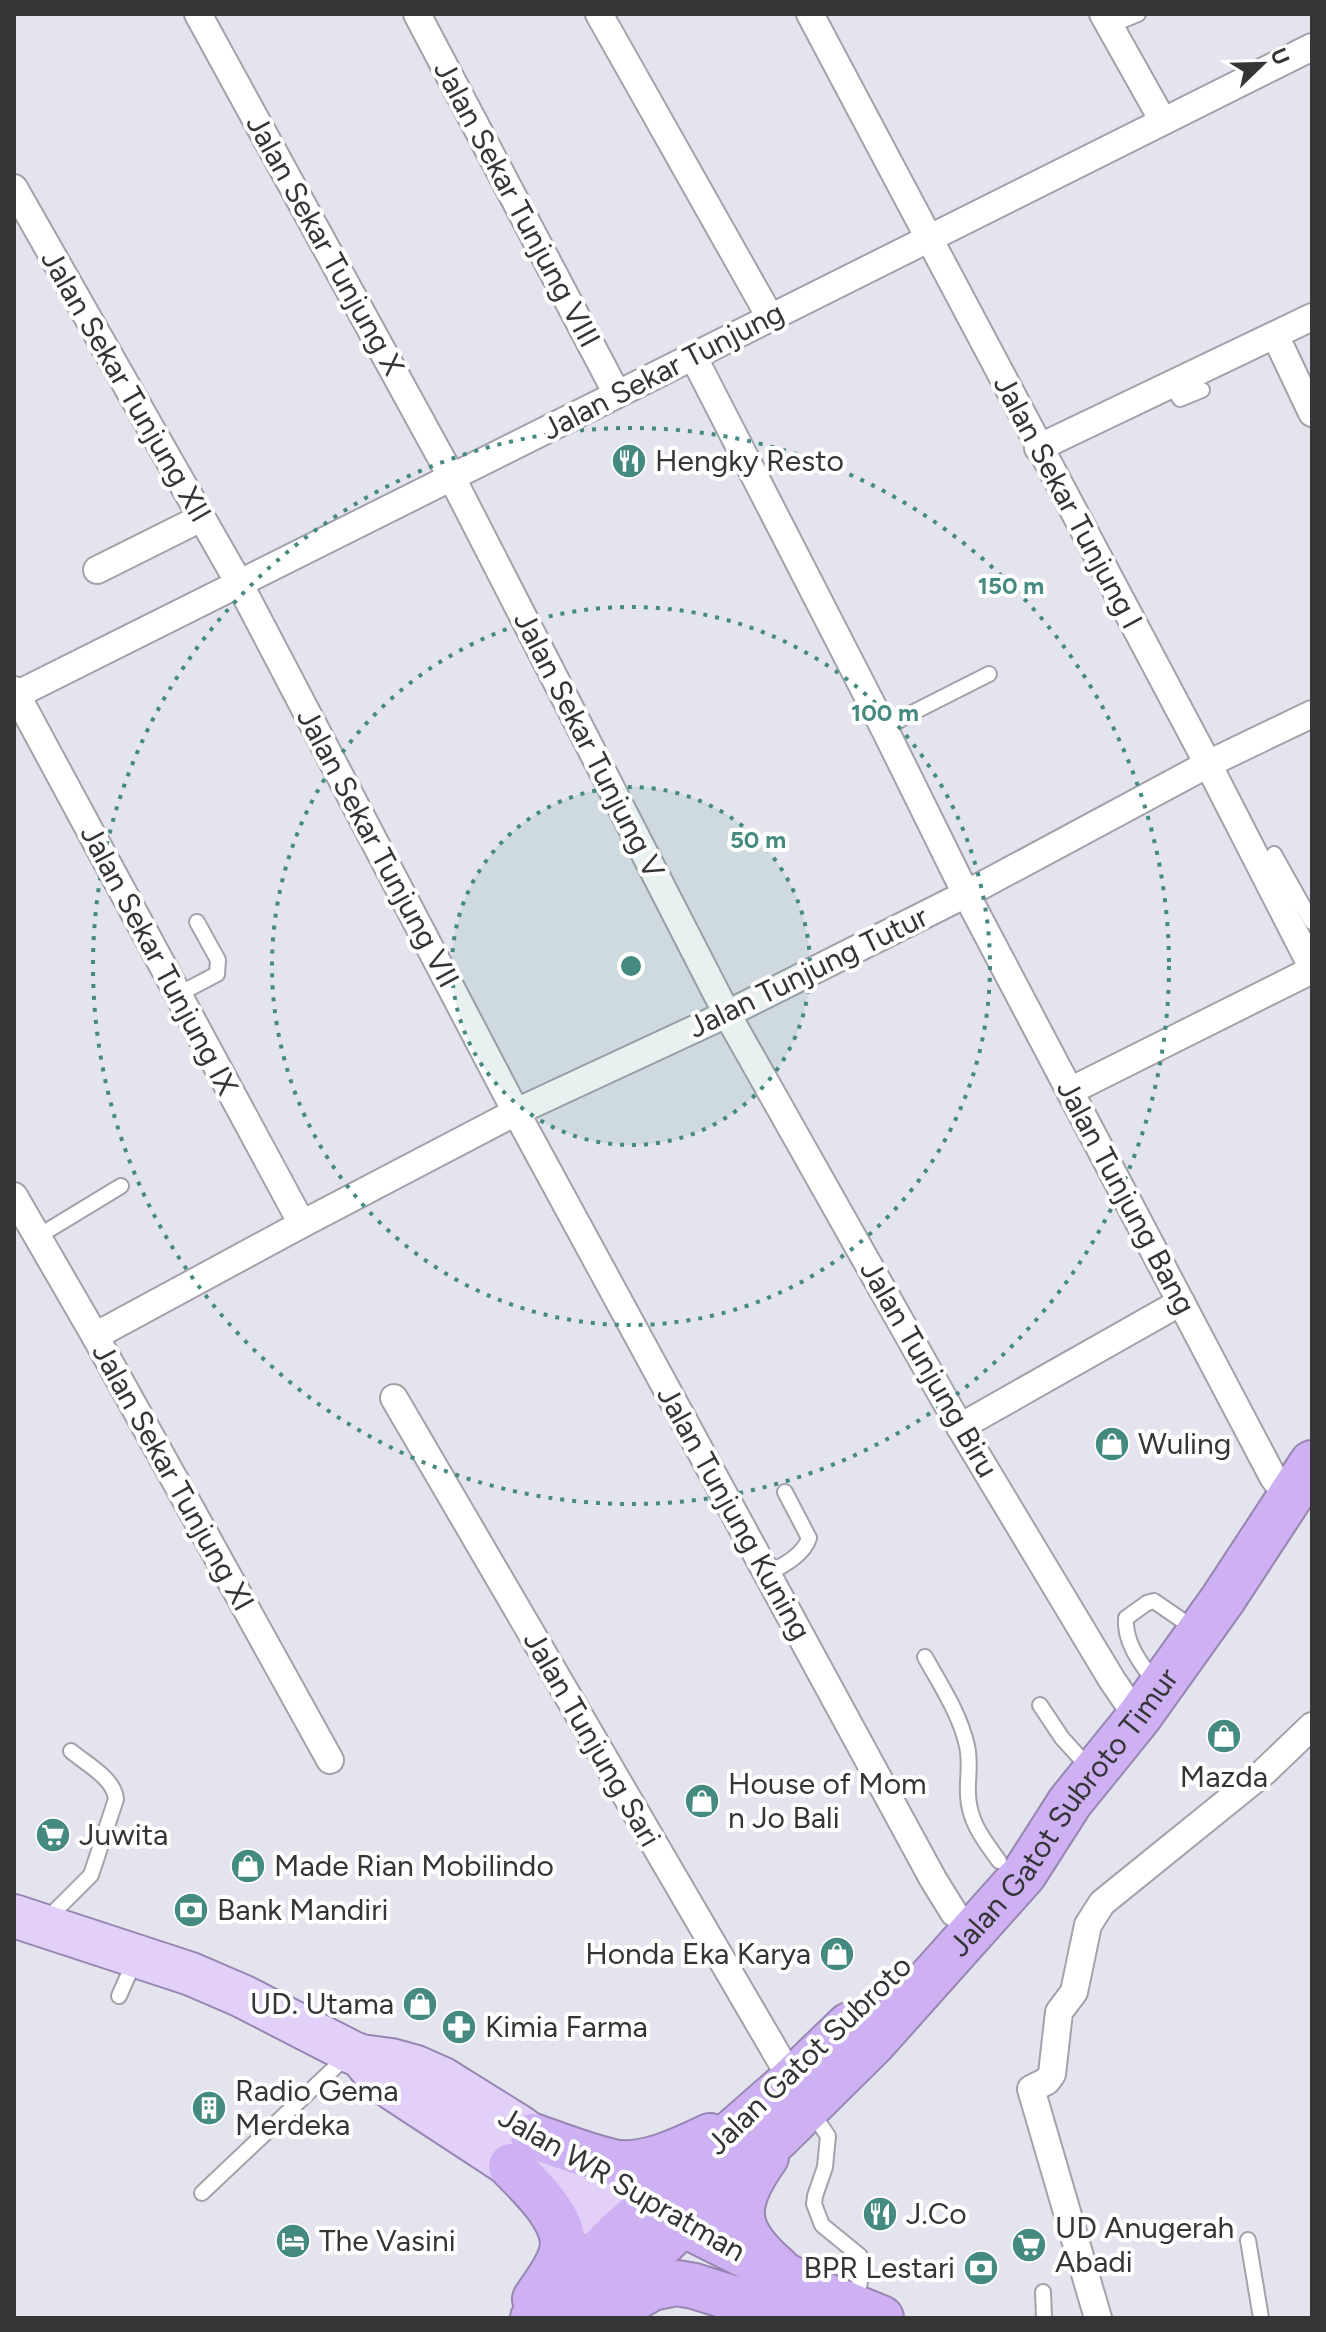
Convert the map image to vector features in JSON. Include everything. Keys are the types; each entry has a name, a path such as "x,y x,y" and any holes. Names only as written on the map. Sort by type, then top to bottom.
{"highway":[{"name":"Jalan Gatot Subroto Timur","path":"783,2109 873,2043 1024,1874 1082,1788 1199,1633 1301,1481"},
{"name":"Jalan Gatot Subroto","path":"651,2227 783,2109 843,2031 999,1861 1082,1788"},
{"path":"522,2151 635,2162 659,2157 783,2109"},
{"path":"783,2109 742,2205 748,2238 796,2303"},
{"path":"522,2151 563,2244 557,2265 524,2318"},
{"path":"533,2318 651,2227"},
{"path":"588,2318 651,2227"},
{"name":"Jalan WR Supratman","path":"651,2227 732,2281 796,2303 868,2313"},
{"path":"602,2318 652,2288 677,2283 742,2301 796,2303"}],"main road":[{"name":"Jalan WR Supratman","path":"28,1920 191,1974 242,1996 356,2054 416,2067 443,2079 522,2151 651,2227"}],"street":[{"name":"Jalan Sekar Tunjung X","path":"198,14 451,476"},
{"name":"Jalan Sekar Tunjung VIII","path":"417,14 617,394"},
{"path":"599,14 770,317"},
{"name":"Jalan Sekar Tunjung I","path":"810,14 1208,764 1312,968"},
{"path":"1106,20 1163,121"},
{"name":"Jalan Sekar Tunjung","path":"15,694 1312,47"},
{"name":"Jalan Sekar Tunjung XII","path":"14,188 239,583"},
{"path":"1038,448 1312,317"},
{"path":"1275,335 1312,413"},
{"name":"Jalan Tunjung Bang","path":"693,356 966,894 1273,1477 1301,1481"},
{"name":"Jalan Sekar Tunjung V","path":"451,476 727,1014"},
{"path":"97,570 201,518"},
{"name":"Jalan Sekar Tunjung VII","path":"239,583 516,1112"},
{"name":"Jalan Sekar Tunjung IX","path":"15,694 302,1224"},
{"name":"Jalan Tunjung Tutur","path":"95,1336 516,1112 727,1014 966,894 1208,764 1312,714"},
{"path":"1070,1091 1312,968"},
{"name":"Jalan Tunjung Biru","path":"727,1014 960,1427 1112,1680 1148,1703"},
{"name":"Jalan Tunjung Kuning","path":"516,1112 954,1913"},
{"name":"Jalan Sekar Tunjung XI","path":"14,1196 330,1760"},
{"path":"960,1427 1181,1302"},
{"name":"Jalan Tunjung Sari","path":"394,1398 783,2109"},
{"path":"1098,2318 1031,2089 1047,2081 1052,2074 1059,2012 1074,1992 1088,1925 1095,1912 1128,1881 1264,1772 1312,1726"}],"lane":[{"path":"1106,20 1138,14"},
{"path":"1171,384 1181,399 1202,390"},
{"path":"885,730 904,717 989,674"},
{"path":"1274,854 1312,922"},
{"path":"177,995 217,974 218,960 197,922"},
{"path":"37,1237 121,1186"},
{"path":"767,1574 801,1552 809,1538 785,1492"},
{"path":"1148,1703 1139,1661 1125,1630 1126,1618 1154,1601 1199,1633"},
{"path":"925,1657 960,1720 970,1772 969,1807 978,1832 999,1861"},
{"path":"1040,1705 1062,1738 1082,1788"},
{"path":"28,1920 91,1875 116,1799 115,1790 109,1782 71,1751"},
{"path":"119,1996 137,1957"},
{"path":"202,2193 356,2054"},
{"path":"783,2109 828,2136 825,2167 815,2196 816,2211 822,2225 860,2256 868,2313"},
{"path":"1248,2240 1261,2318"},
{"path":"1043,2292 1044,2318"}],"place":[{"name":"Hengky Resto","path":"629,461"},
{"name":"Wuling","path":"1112,1444"},
{"name":"Mazda","path":"1224,1736"},
{"name":"House of Mom n Jo Bali","path":"702,1801"},
{"name":"Juwita","path":"53,1835"},
{"name":"Made Rian Mobilindo","path":"248,1866"},
{"name":"Bank Mandiri","path":"191,1910"},
{"name":"Honda Eka Karya","path":"837,1954"},
{"name":"UD. Utama","path":"420,2004"},
{"name":"Kimia Farma","path":"459,2027"},
{"name":"Radio Gema Merdeka","path":"209,2108"},
{"name":"J.Co","path":"880,2214"},
{"name":"The Vasini","path":"293,2241"},
{"name":"UD Anugerah Abadi","path":"1029,2245"},
{"name":"BPR Lestari","path":"981,2268"}]}
